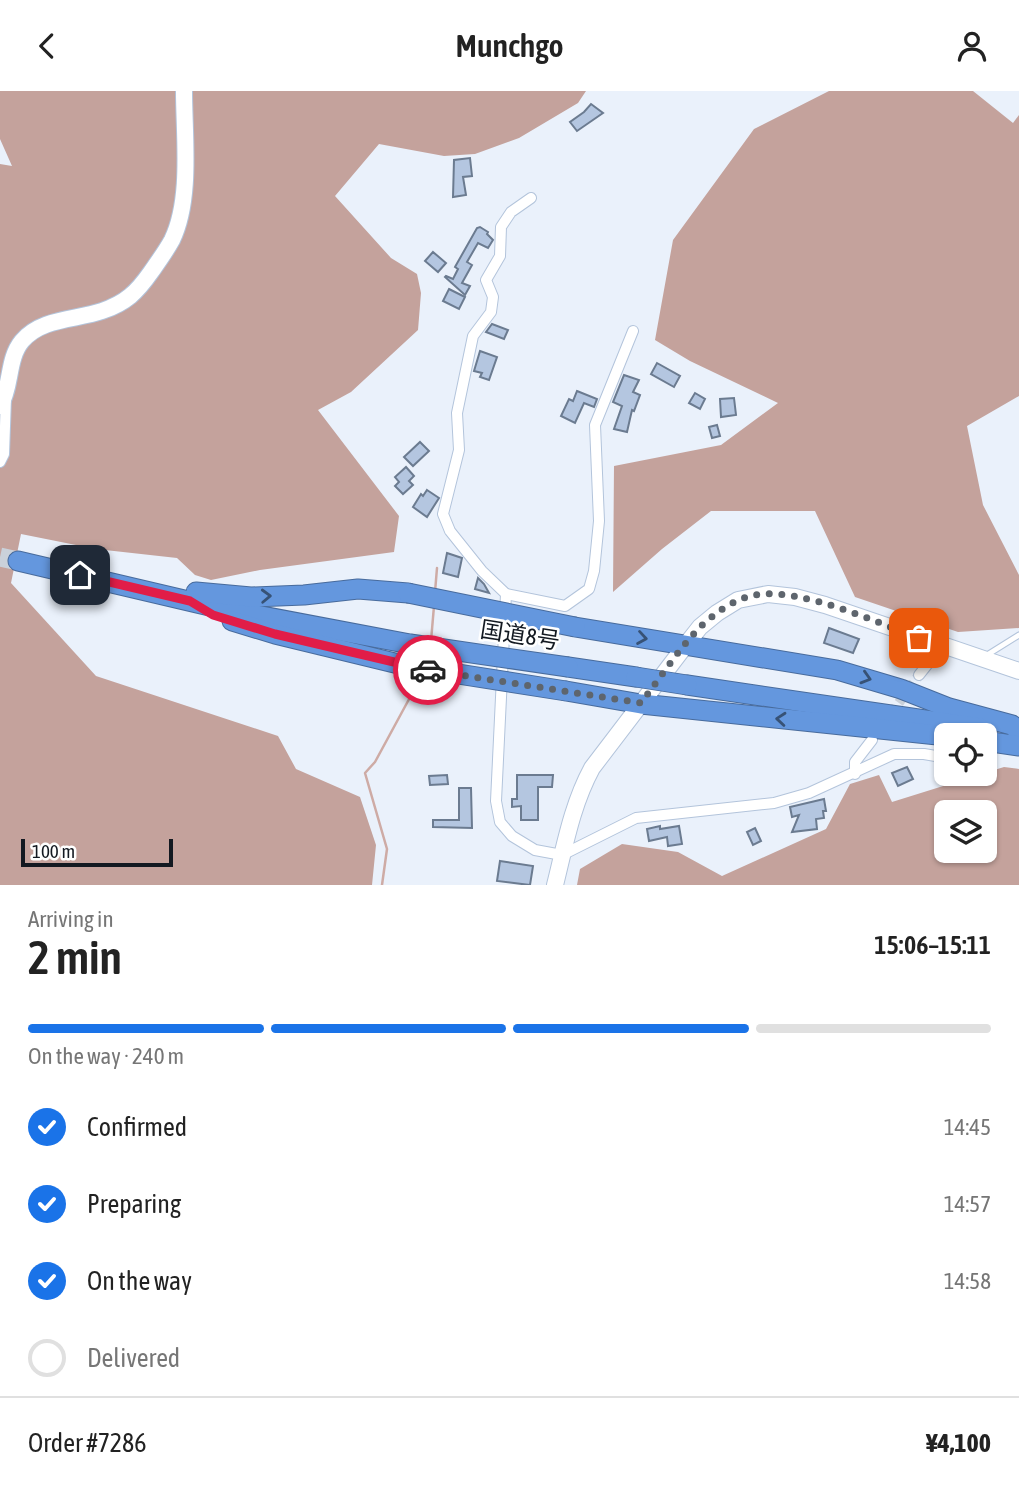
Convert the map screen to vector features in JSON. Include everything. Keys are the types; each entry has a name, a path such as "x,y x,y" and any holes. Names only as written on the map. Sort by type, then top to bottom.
{"highway":[{"name":"国道8号","path":"685,646 408,593 358,589 251,597 202,593 23,562 190,601 410,644 1019,733"},
{"path":"190,601 213,615 275,634 407,666 641,703 934,735"},
{"path":"685,646 837,670 901,689 949,708 1012,725 1019,733"},
{"path":"997,743 1019,746"}],"main road":[{"path":"3,401 9,371 20,342 44,325 103,310 135,294 173,238 184,183 184,91"},
{"path":"555,885 573,810 592,768 700,628 738,600 768,594 795,597 1019,671"}],"street":[{"path":"531,198 511,212 501,227 500,256 486,280 493,297 491,311 473,336 457,413 458,450 443,514 450,531 482,571 506,594 565,607 589,589 594,571 599,521 595,425 633,331"},
{"path":"0,462 4,454 3,401"},
{"path":"506,594 496,801 500,822 512,836 535,850 562,855 636,818 774,803 809,793 894,754 934,756"},
{"path":"919,675 942,646"},
{"path":"855,774 855,762 872,740"}],"lane":[{"path":"981,658 1019,635"}],"shaded area":[{"path":"0,91 586,91 578,103 519,138 475,154 444,156 379,144 335,196 391,258 417,274 421,293 418,330 351,392 318,410 399,516 394,552 260,570 211,580 195,575 177,558 96,549 21,534 11,583 96,676 278,736 296,769 360,797 376,845 372,885 0,885 0,164 12,166 0,139"},
{"path":"829,91 973,91 1013,123 1019,115 1019,396 967,426 983,505 1019,575 1019,628 958,632 855,597 815,511 711,511 613,592 614,466 721,445 778,403 690,361 655,340 673,240 754,129"},
{"path":"1004,767 1019,769 1019,885 577,885 580,869 622,844 678,852 722,876 826,829 850,784 879,775 892,802 943,786 997,786 997,769"}],"building":[{"path":"591,104 603,113 577,131 570,122"},
{"path":"470,158 472,176 463,177 466,195 453,197 454,160"},
{"path":"480,227 488,232 493,240 488,248 478,243 467,262 472,265 462,283 470,286 465,295 445,277 453,279 458,269 455,267"},
{"path":"433,252 446,263 438,272 425,261"},
{"path":"449,289 465,297 459,309 443,301"},
{"path":"492,324 508,330 504,339 486,332"},
{"path":"480,351 497,357 489,380 480,377 482,373 474,371"},
{"path":"657,363 680,376 674,387 651,374"},
{"path":"624,375 639,380 633,392 640,395 634,411 632,410 627,432 614,429 622,406 613,402"},
{"path":"577,391 597,399 594,407 584,403 575,423 561,416 569,399 573,401"},
{"path":"695,393 705,399 700,409 689,403"},
{"path":"734,398 736,415 721,417 720,399"},
{"path":"717,425 720,436 712,438 709,427"},
{"path":"420,442 429,451 413,466 404,457"},
{"path":"406,467 414,476 409,481 413,485 403,494 395,486 399,482 395,477"},
{"path":"427,490 439,498 427,517 413,507"},
{"path":"447,553 462,558 458,577 443,573"},
{"path":"478,578 484,584 489,593 475,589"},
{"path":"829,628 859,639 853,653 824,643"},
{"path":"907,767 913,779 898,786 892,773"},
{"path":"447,775 448,784 430,785 429,776"},
{"path":"517,775 553,775 552,787 538,787 538,820 521,820 521,806 512,807 512,799 517,799"},
{"path":"459,788 471,788 472,828 433,827 433,820 459,820"},
{"path":"824,799 826,811 823,811 824,818 816,819 817,829 792,832 799,815 792,817 790,807"},
{"path":"660,826 660,829 679,826 682,844 668,846 667,837 649,841 647,829"},
{"path":"755,828 761,841 753,845 747,832"},
{"path":"500,861 533,866 530,885 497,881"}],"waterway":[{"path":"435,592 437,568"},
{"path":"431,641 434,606"},
{"path":"382,885 387,849 365,773 375,762 421,677"}],"tunnel":[{"path":"0,557 18,561"},
{"path":"890,715 919,675"}],"way so far":[{"path":"428,670 641,703 700,628 717,613 738,600 768,594 795,597 825,605 919,638"}],"route":[{"path":"80,575 190,601 213,615 275,634 428,670"}]}
